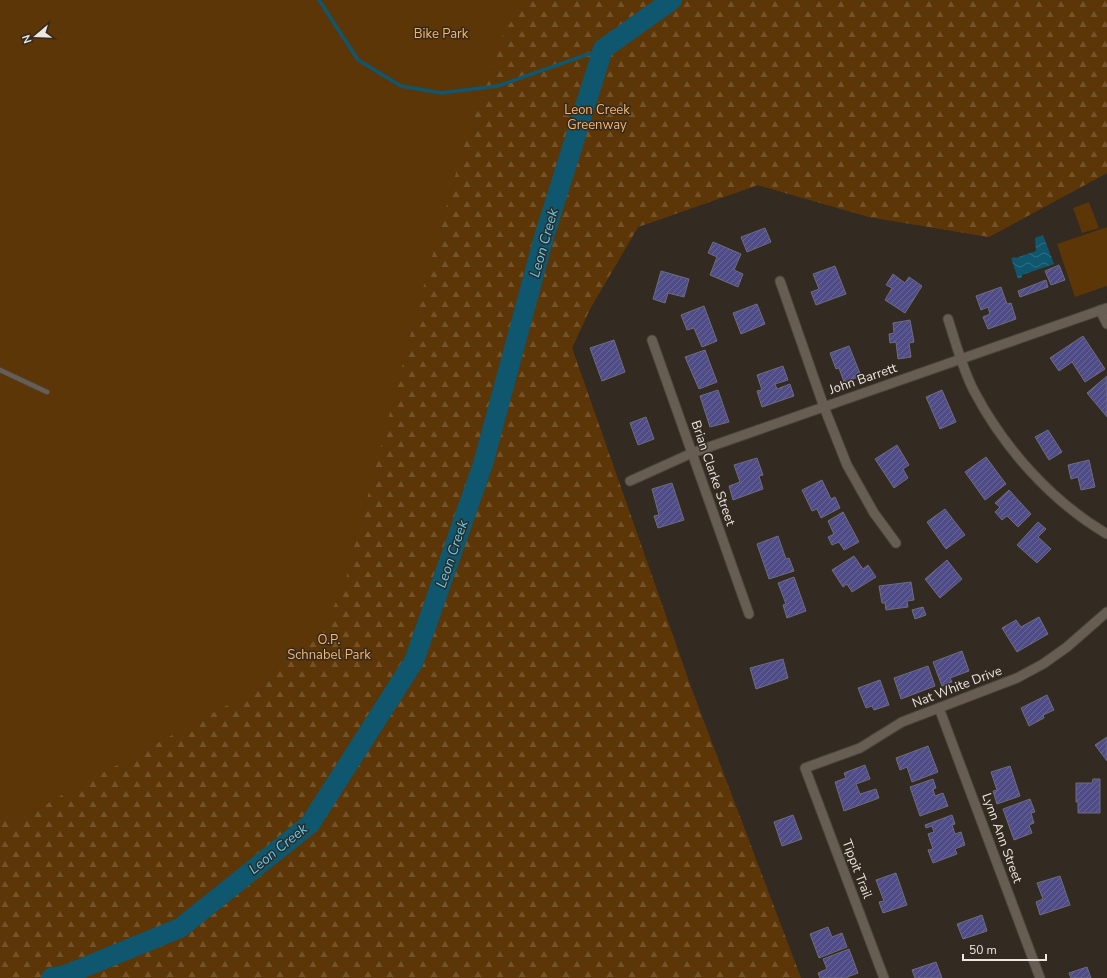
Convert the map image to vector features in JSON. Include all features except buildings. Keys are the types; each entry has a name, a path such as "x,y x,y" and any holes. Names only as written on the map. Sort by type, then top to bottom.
{"street":[{"path":"780,281 824,407 847,465 874,512 896,543"},
{"path":"1104,309 1107,324"},
{"name":"John Barrett","path":"630,481 692,453 1104,309"},
{"path":"948,319 961,359 973,389 991,420 1014,452 1039,480 1066,505 1107,534"},
{"name":"Brian Clarke Street","path":"652,340 749,614"},
{"name":"Nat White Drive","path":"805,768 860,748 902,722 1010,681 1043,664 1082,635 1107,612"},
{"name":"Lynn Ann Street","path":"939,708 1040,978"},
{"name":"Tippit Trail","path":"805,768 884,978"}],"lane":[{"path":"0,370 47,392"}],"green space":[{"name":"O.P. Schnabel Park","path":"0,0 1107,0 1107,173 989,237 869,217 758,185 638,227 590,309 572,348 731,802 0,978"},
{"name":"Leon Creek Greenway","path":"528,0 1107,0 1107,173 989,237 869,217 758,185 638,227 590,309 572,348 691,687 801,978 0,978 0,820 16,822 62,795 255,690 322,630 344,586 420,299 462,152 504,31"},
{"path":"1089,202 1099,228 1082,233 1073,208"},
{"path":"1107,227 1107,286 1075,297 1057,244"}],"water":[{"path":"1043,235 1054,264 1022,275 1022,277 1018,279 1011,258 1016,258 1036,251 1035,238"}],"waterway":[{"path":"319,0 358,60 401,86 441,93 498,86 603,49"},
{"name":"Leon Creek","path":"51,978 68,974 180,928 310,824 414,661 483,464 544,237 603,49 672,0"}],"park label":[{"name":"Bike Park","path":"441,34"}]}
